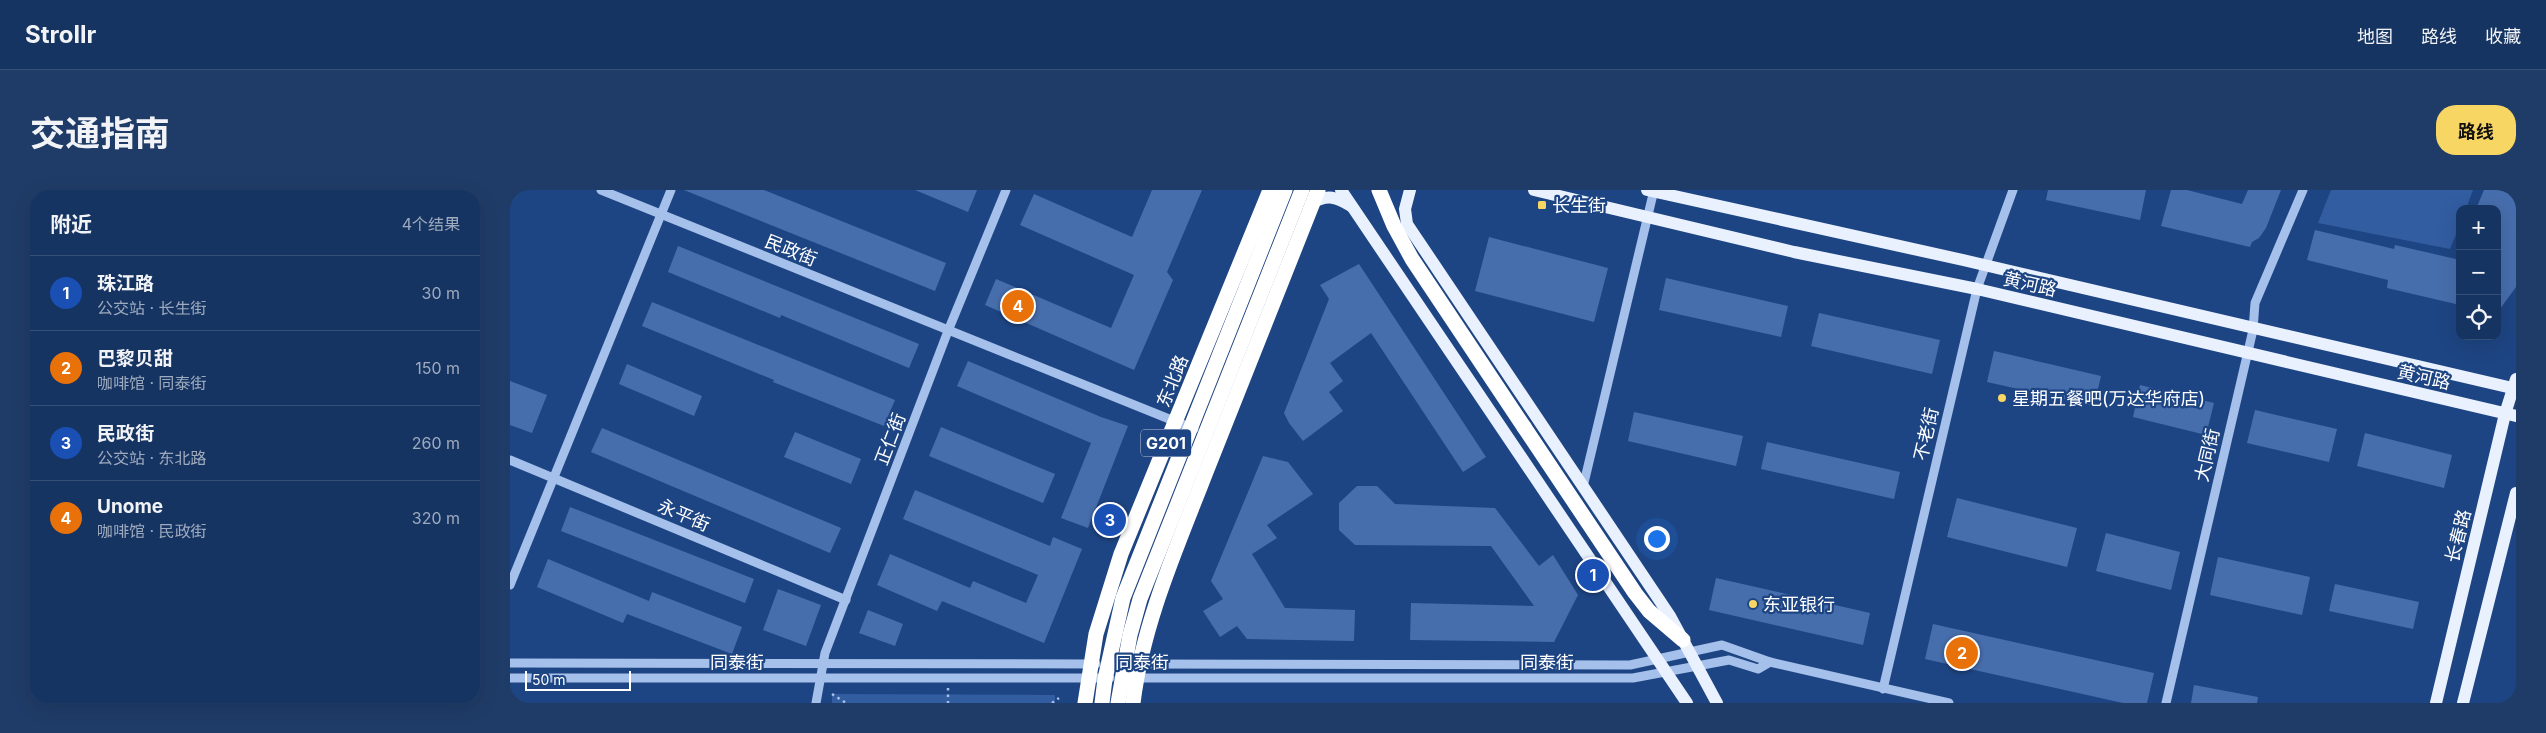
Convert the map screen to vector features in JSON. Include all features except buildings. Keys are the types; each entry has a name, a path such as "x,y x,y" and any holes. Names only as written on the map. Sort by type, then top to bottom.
{"highway":[{"name":"东北路","path":"1085,703 1096,634 1121,554 1270,190"},
{"path":"1280,190 1315,197"},
{"name":"东北路","path":"1102,703 1105,679 1123,598 1285,190"},
{"path":"1118,703 1130,635 1140,599 1302,190"},
{"path":"1379,190 1394,226 1412,259 1635,593 1650,611 1686,646"},
{"name":"G201","path":"1133,703 1138,671 1158,597 1315,197"}],"main road":[{"path":"1341,190 1688,703"},
{"path":"1410,190 1405,209 1407,224 1670,616 1717,703"},
{"name":"黄河路","path":"1534,190 1794,252 1977,289 2510,415"},
{"name":"黄河路","path":"1651,190 2253,330 2515,385"},
{"path":"1315,197 1330,196 1353,207"},
{"path":"1378,244 1407,224"},
{"name":"长春路","path":"2436,703 2510,415 2515,385"},
{"path":"2463,703 2516,493"}],"street":[{"name":"民政街","path":"601,190 1220,439"},
{"path":"510,585 671,190"},
{"name":"正仁街","path":"816,703 822,664 948,331 1006,190"},
{"path":"1583,487 1651,190"},
{"name":"不老街","path":"1883,689 1977,289 2013,190"},
{"name":"大同街","path":"2166,703 2253,330 2256,303 2302,190"},
{"name":"永平街","path":"510,460 846,600"},
{"name":"同泰街","path":"510,678 819,678 1089,671 1630,665 1658,659 1686,646 1722,645 1770,662 1949,703"},
{"name":"同泰街","path":"510,663 822,664 1089,671 1632,678 1730,660 1758,669 1770,662"}],"path":[{"path":"948,684 948,703"},
{"path":"832,694 846,703"},
{"path":"1052,703 1059,698"}],"shaded area":[{"path":"2331,190 2473,190 2467,205 2456,205 2456,235 2450,249 2318,223"},
{"path":"832,694 1055,695 1055,703 832,703"}],"place":[{"name":"长生街","path":"1542,205"},
{"name":"Unome","path":"1018,306"},
{"name":"星期五餐吧(万达华府店)","path":"2002,398"},
{"name":"民政街","path":"1110,520"},
{"name":"珠江路","path":"1593,575"},
{"name":"东亚银行","path":"1753,604"},
{"name":"巴黎贝甜","path":"1962,653"}]}
